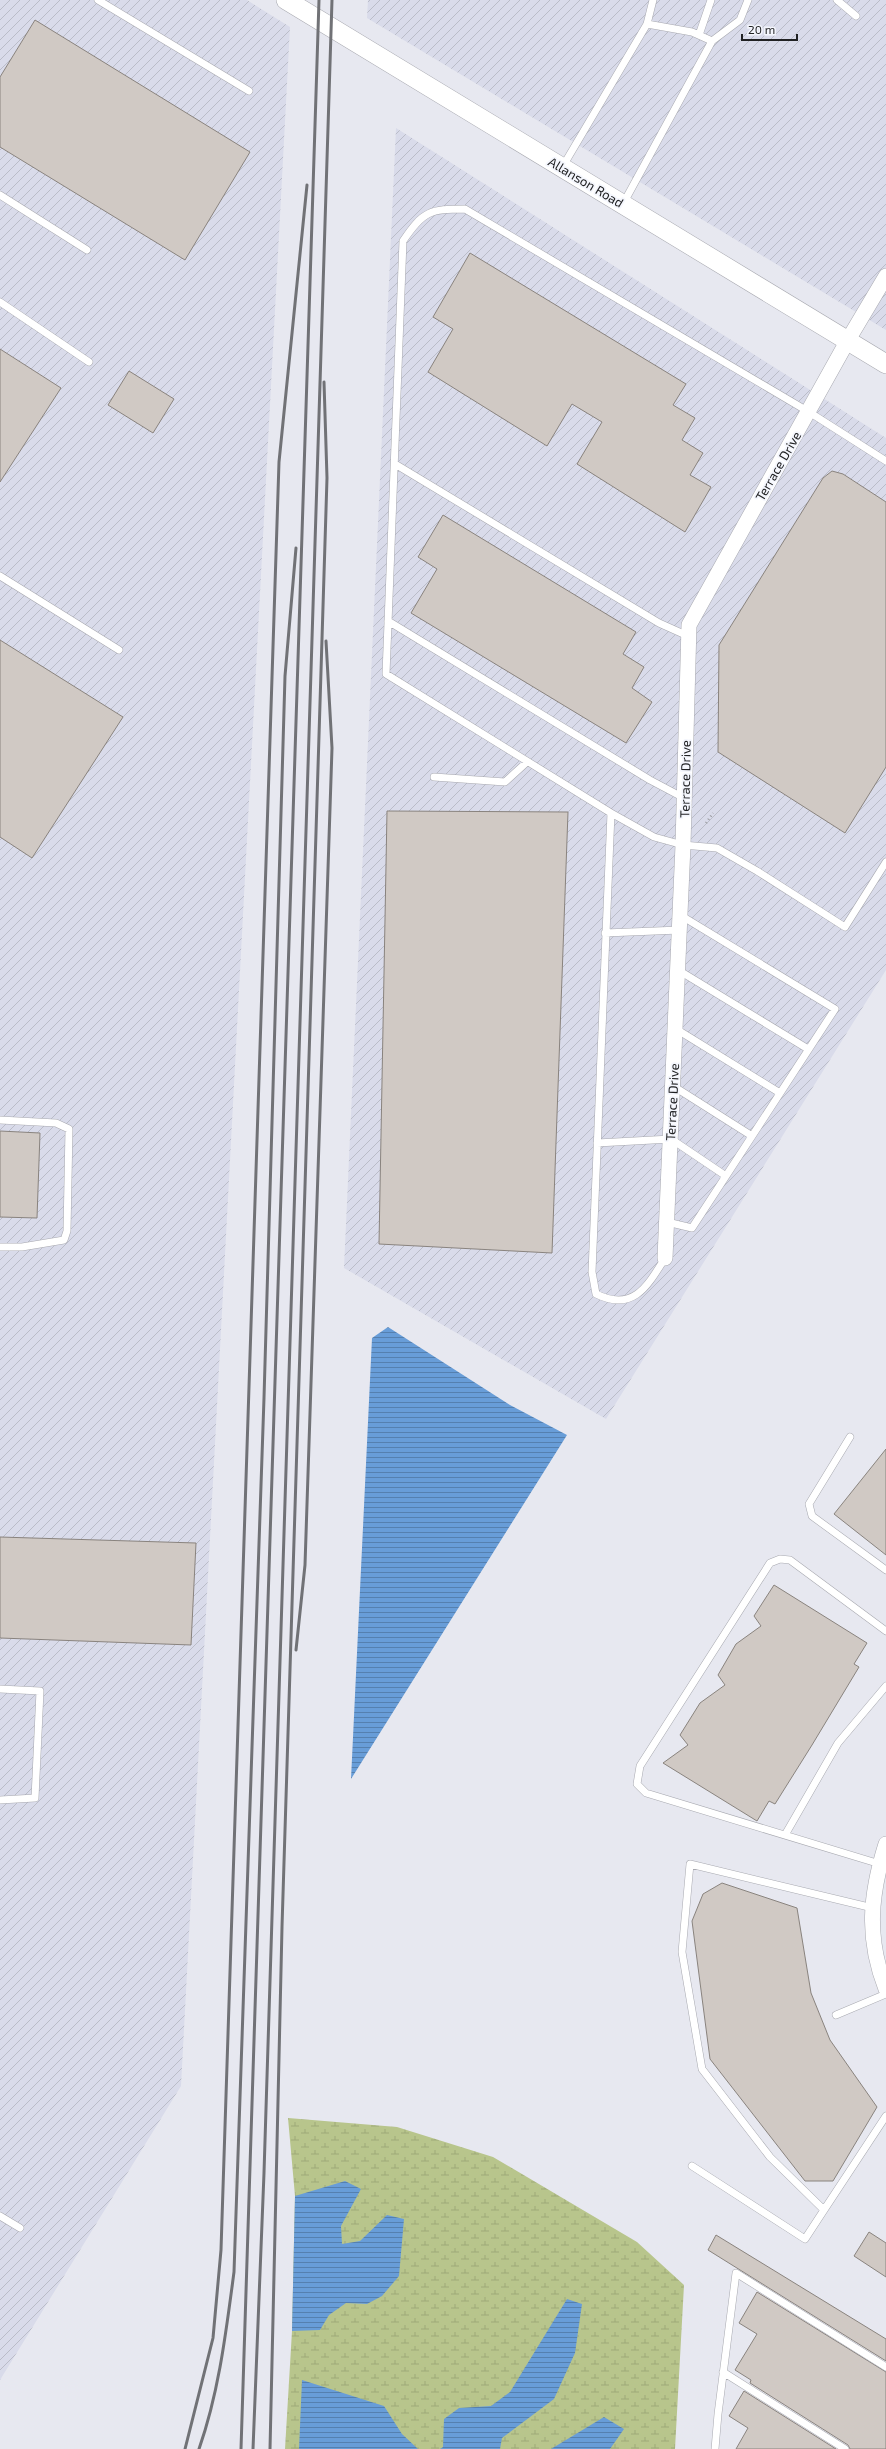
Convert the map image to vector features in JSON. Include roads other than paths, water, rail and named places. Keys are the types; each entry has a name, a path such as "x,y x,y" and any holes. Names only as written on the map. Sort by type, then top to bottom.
{"street":[{"name":"Allanson Road","path":"286,0 886,364"},
{"name":"Terrace Drive","path":"665,1258 680,930 689,625 705,592 886,276"},
{"path":"886,1844 880,1864 871,1927 876,1958 886,1989"}],"lane":[{"path":"98,0 249,91"},
{"path":"562,167 647,24 653,0"},
{"path":"699,35 711,0"},
{"path":"623,204 712,41 740,20 748,0"},
{"path":"837,0 856,16"},
{"path":"647,24 699,35 712,41"},
{"path":"0,195 87,250"},
{"path":"886,461 809,412 466,208 435,209 415,223 403,241 386,674 610,813 654,837 683,845 717,848 757,871 845,927 886,862"},
{"path":"0,302 89,362"},
{"path":"395,464 659,623 688,636"},
{"path":"0,576 119,650"},
{"path":"388,621 650,780 684,798"},
{"path":"434,777 505,782 528,762"},
{"path":"610,813 592,1272 596,1294 609,1300 626,1301 638,1293 654,1277 665,1258"},
{"path":"667,1222 692,1228 835,1009 680,915"},
{"path":"605,933 680,930"},
{"path":"678,970 808,1049"},
{"path":"675,1029 780,1093"},
{"path":"673,1086 752,1136"},
{"path":"0,1120 56,1123 69,1129 67,1231 64,1240 22,1247 0,1247"},
{"path":"597,1143 671,1139 726,1176"},
{"path":"850,1437 809,1504 812,1516 886,1570"},
{"path":"880,1864 646,1793 637,1784 640,1766 770,1563 780,1559 790,1560 886,1631"},
{"path":"785,1835 838,1743 886,1686"},
{"path":"0,1689 40,1691 35,1798 0,1800"},
{"path":"824,2210 770,2157 702,2069 682,1952 690,1864 873,1908"},
{"path":"836,2015 886,1994"},
{"path":"692,2166 804,2239 886,2116"},
{"path":"0,2216 20,2228"},
{"path":"716,2449 723,2372 736,2273 886,2367"},
{"path":"723,2372 845,2449"}],"water":[{"path":"388,1327 510,1405 567,1435 351,1779 372,1338"},
{"path":"345,2181 361,2189 341,2226 342,2244 360,2241 387,2215 404,2219 399,2276 382,2296 367,2304 346,2303 329,2315 320,2330 292,2331 295,2196"},
{"path":"567,2299 582,2304 575,2353 554,2399 502,2438 500,2449 440,2449 443,2447 444,2419 459,2408 491,2406 510,2392"},
{"path":"302,2380 384,2406 402,2434 418,2449 299,2449"},
{"path":"604,2417 624,2429 610,2449 551,2449"}],"railway":[{"path":"241,2449 319,0"},
{"path":"253,2449 264,2173 332,0"},
{"path":"185,2449 213,2338 221,2250 279,462 307,185"},
{"path":"270,2449 282,1927 327,478 324,382"},
{"path":"199,2449 217,2384 234,2272 264,1398 285,676 296,548"},
{"path":"296,1650 305,1565 332,748 326,641"}]}
